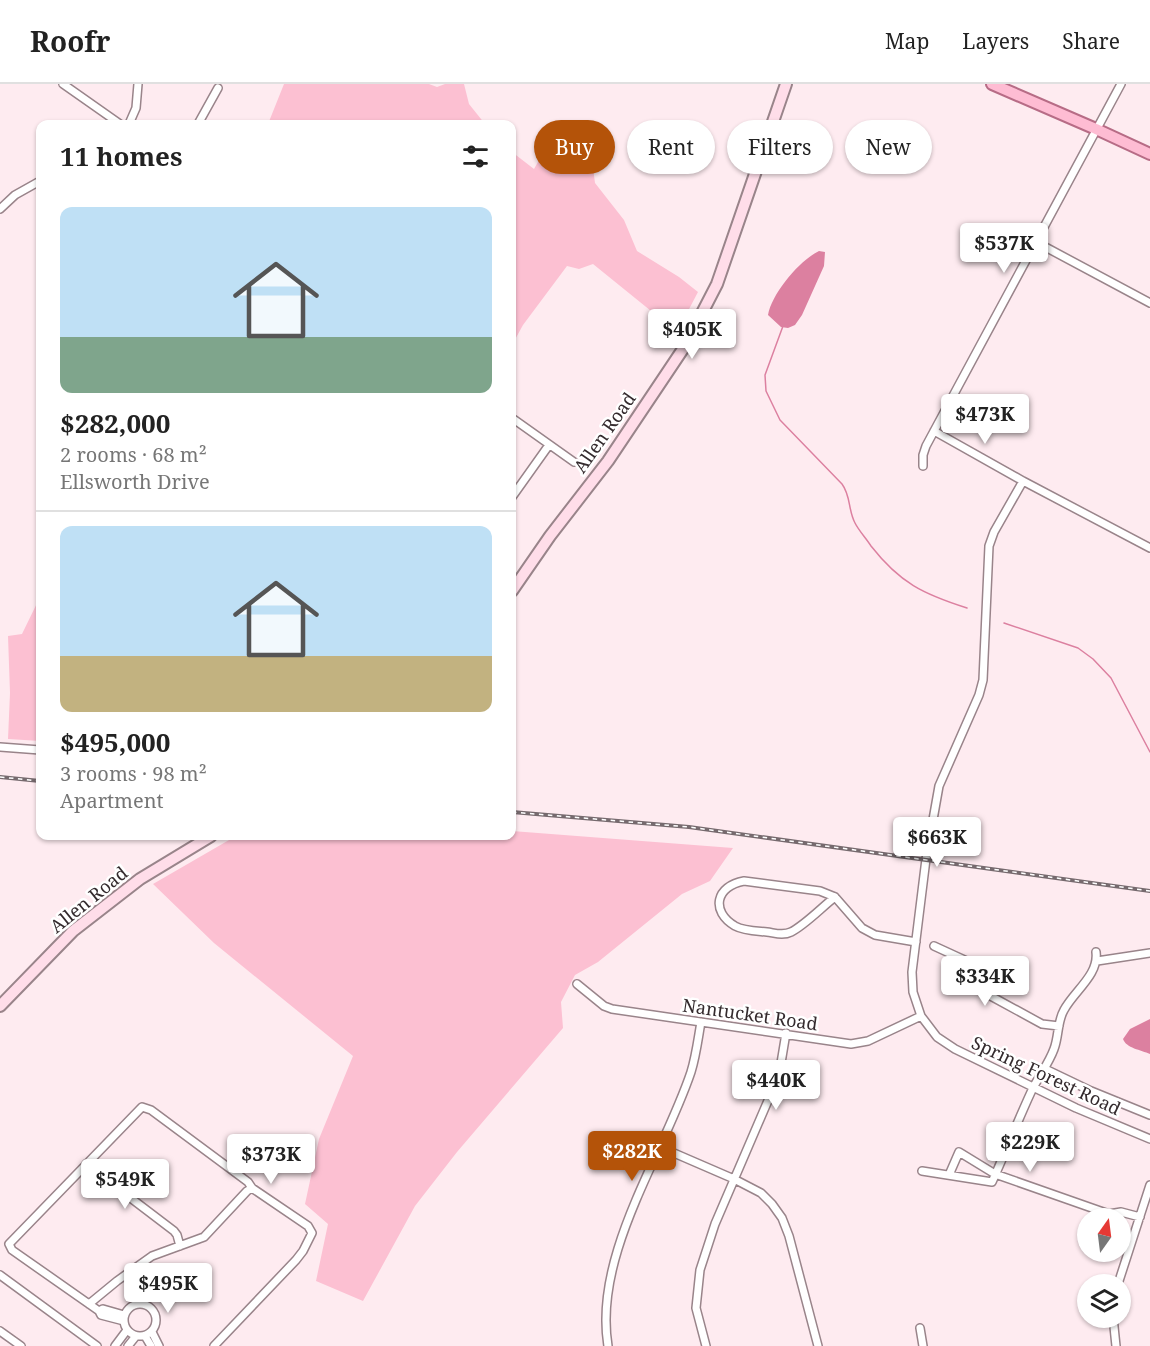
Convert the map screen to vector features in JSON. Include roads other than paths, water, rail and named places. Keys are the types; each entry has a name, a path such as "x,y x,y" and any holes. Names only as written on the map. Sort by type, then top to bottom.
{"main road":[{"name":"Allen Road","path":"516,585 550,536 608,461 685,345 717,284 786,84"},
{"path":"992,84 1150,154"},
{"name":"Allen Road","path":"0,1006 73,931 140,879 204,840"}],"street":[{"path":"63,84 114,120"},
{"path":"131,120 136,108 138,84"},
{"path":"923,466 923,455 934,431 1121,84"},
{"path":"200,120 219,88"},
{"path":"0,209 15,195 36,183"},
{"path":"1035,242 1150,303"},
{"path":"516,421 574,462"},
{"path":"934,431 1150,548"},
{"path":"516,491 549,444"},
{"name":"Spring Forest Road","path":"1023,481 994,532 989,546 983,680 939,786 926,860 912,972 913,992 921,1016 937,1037 955,1049 1076,1108 1150,1140"},
{"path":"2,750 36,750"},
{"path":"835,897 791,932 782,934 741,929 733,924 720,909 719,902 720,894 733,883 744,881 820,891 835,897 862,928 875,935 916,942"},
{"path":"934,946 971,963 987,994 1042,1024 1059,1026"},
{"path":"922,1171 992,1182 1033,1087 1055,1047 1064,1009 1087,979 1097,961 1096,951"},
{"path":"1097,961 1150,953"},
{"name":"Nantucket Road","path":"578,984 604,1006 612,1009 851,1044 868,1041 921,1016"},
{"path":"608,1346 607,1305 616,1252 690,1074 701,1022"},
{"path":"706,1346 696,1308 700,1270 707,1244 779,1075 786,1034"},
{"path":"1043,1068 1150,1115"},
{"path":"124,1318 103,1310 99,1311 16,1253 9,1244 138,1110 146,1108 248,1182 252,1188 308,1226 312,1233 297,1260 214,1346"},
{"path":"660,1147 734,1179 761,1193 772,1203 782,1218 789,1236 818,1346"},
{"path":"948,1175 959,1152 995,1174 1109,1214 1121,1212 1140,1217"},
{"path":"86,1164 174,1231 180,1246"},
{"path":"1122,1274 1150,1185"},
{"path":"89,1304 152,1256 204,1237 252,1188"},
{"path":"0,1275 97,1346"},
{"path":"128,1346 136,1336 148,1334 156,1323 157,1318 149,1306 134,1305 126,1311 124,1318 127,1330 136,1336"},
{"path":"920,1328 923,1346"},
{"path":"1114,1328 1116,1346"},
{"path":"115,1346 127,1330"},
{"path":"0,1331 21,1346"},
{"path":"148,1334 151,1346"},
{"path":"148,1334 159,1346"}],"waterway":[{"path":"783,326 765,375 766,391 780,420 842,484 857,526 882,559 913,586 967,608"},
{"path":"1004,623 1078,648 1093,659 1111,678 1150,752"}],"railway":[{"path":"0,777 36,781"},
{"path":"516,812 689,827 1150,891"}]}
